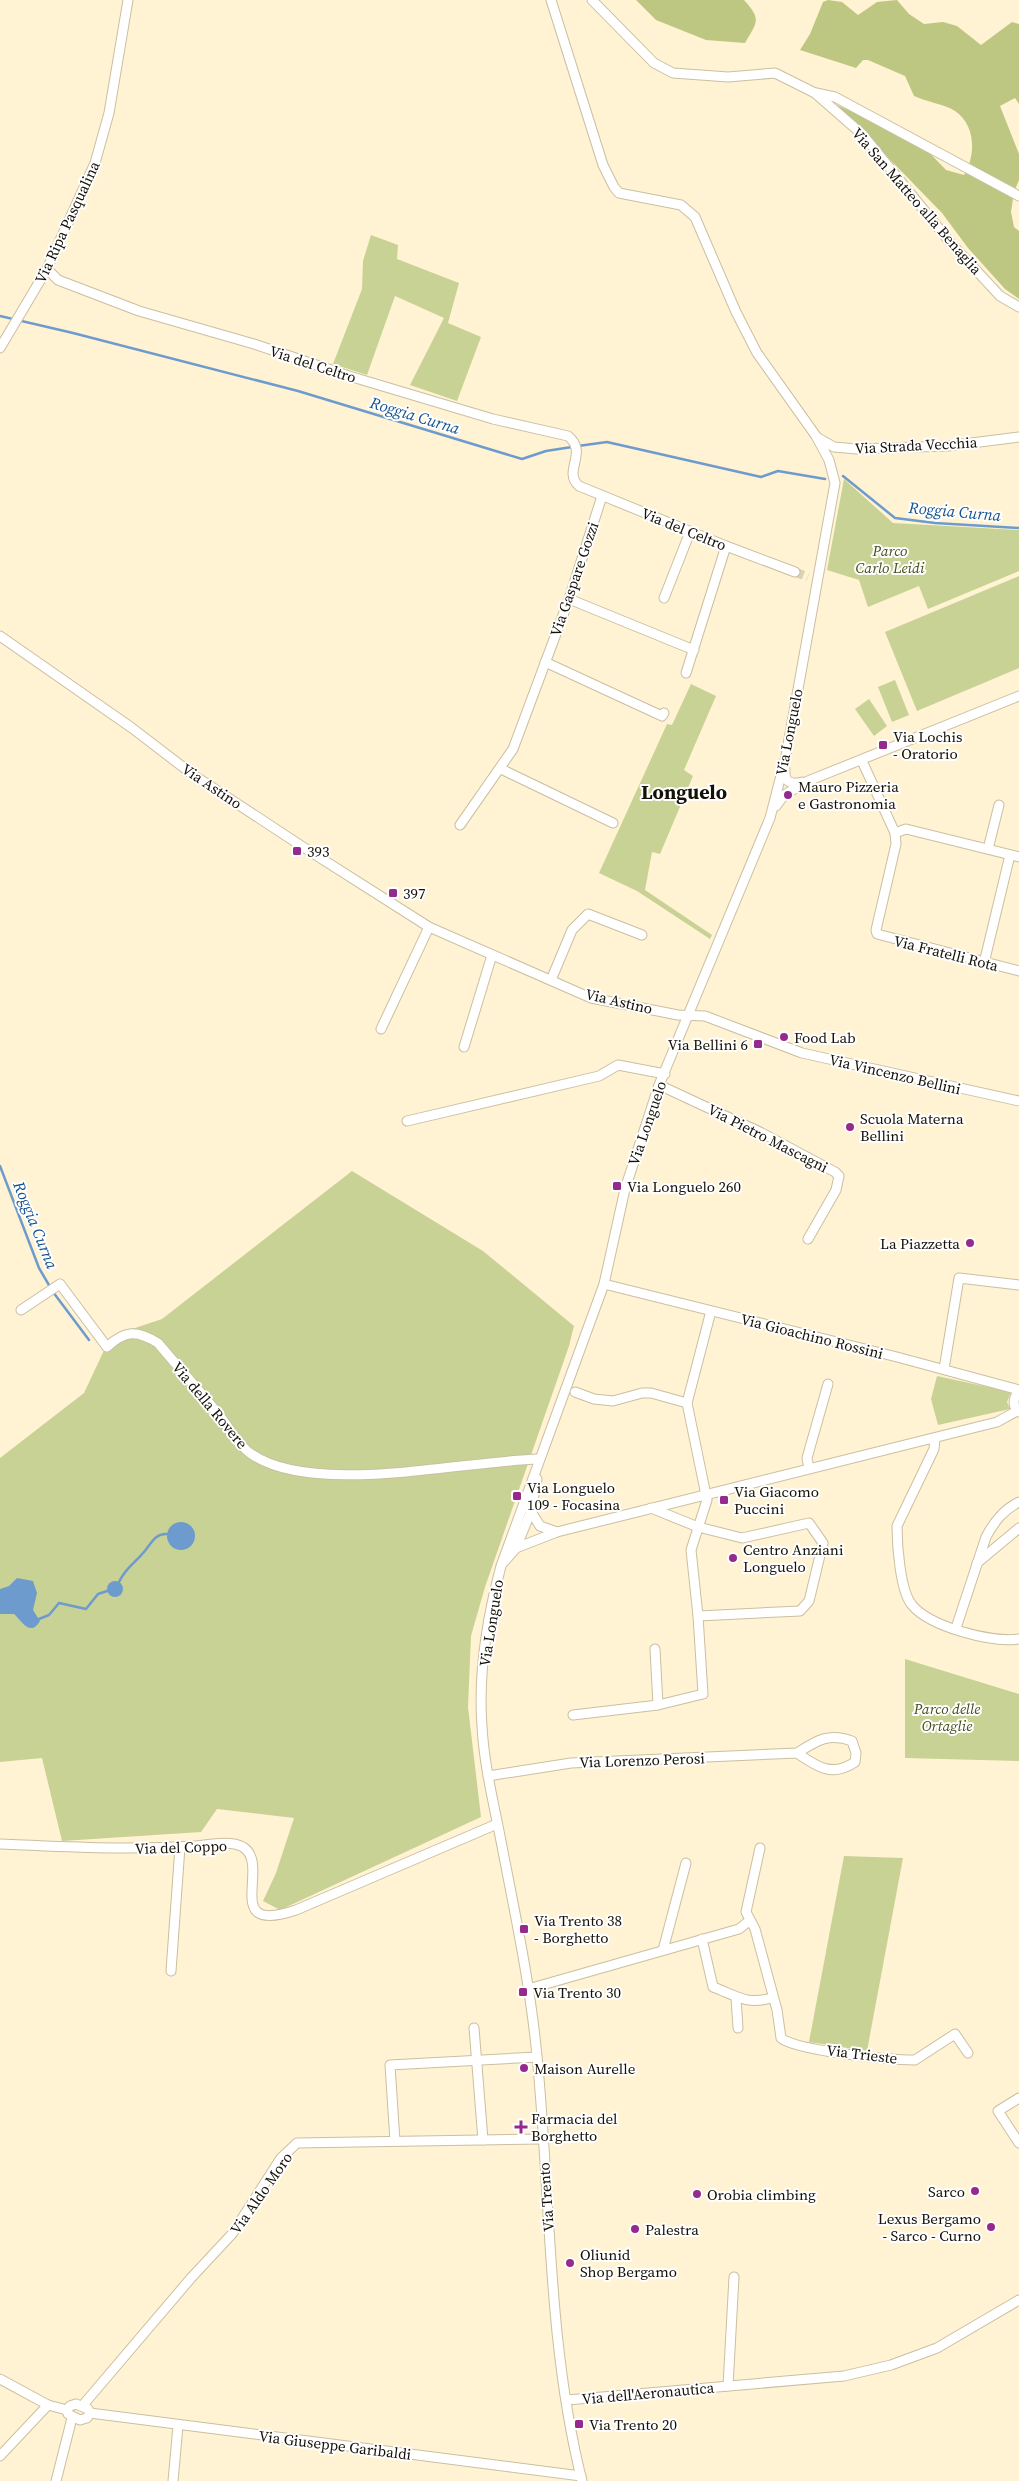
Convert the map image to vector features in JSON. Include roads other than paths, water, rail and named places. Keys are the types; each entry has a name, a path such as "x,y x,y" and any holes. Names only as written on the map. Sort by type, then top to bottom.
{"street":[{"name":"Via Ripa Pasqualina","path":"0,348 47,269 95,163 109,113 128,0"},
{"name":"Via Longuelo","path":"497,1824 488,1776 482,1725 482,1664 491,1602 500,1566 604,1284 621,1204 660,1085 770,818 786,756 812,578 835,483 830,460 816,436 758,353 736,312 695,217 681,205 620,193 614,187 603,165 551,0"},
{"name":"Via San Matteo alla Benaglia","path":"592,0 654,63 673,73 728,77 775,73 815,93 835,98 1019,196"},
{"name":"Via San Matteo alla Benaglia","path":"815,93 864,135 949,240 1000,296 1019,307"},
{"name":"Via del Celtro","path":"47,269 58,280 139,311 254,344 348,376 493,419 561,433 573,440 578,449 572,473 575,482 602,496 795,572"},
{"name":"Via Strada Vecchia","path":"816,436 834,447 857,449 948,446 1019,437"},
{"name":"Via Gaspare Gozzi","path":"460,826 514,749 569,599 602,496"},
{"path":"664,598 690,532"},
{"path":"686,673 726,546"},
{"path":"569,599 694,650"},
{"name":"Via Astino","path":"0,636 132,728 192,774 429,927 591,998 688,1016"},
{"path":"545,662 663,715"},
{"path":"770,818 784,795 808,781 1019,696"},
{"path":"786,756 785,780 792,784 808,781"},
{"name":"Via Fratelli Rota","path":"862,760 895,833 896,844 876,930 877,934 1019,971"},
{"path":"501,769 613,823"},
{"path":"988,849 999,805"},
{"path":"895,833 906,828 1015,856 984,963"},
{"path":"551,980 572,930 588,914 642,935"},
{"path":"380,1030 429,927"},
{"path":"464,1047 492,956"},
{"name":"Via Vincenzo Bellini","path":"688,1016 706,1016 802,1053 1019,1101"},
{"name":"Via Longuelo","path":"407,1121 599,1076 618,1065 664,1074"},
{"name":"Via Pietro Mascagni","path":"660,1085 762,1133 835,1172 839,1176 836,1190 808,1239"},
{"path":"944,1370 959,1278 1019,1285"},
{"name":"Via della Rovere","path":"21,1310 60,1284 106,1347 116,1338 127,1334 143,1334 158,1343 250,1453 280,1467 325,1476 397,1472 502,1460 538,1459"},
{"name":"Via Gioachino Rossini","path":"604,1284 944,1370 1019,1391"},
{"path":"573,1716 658,1706 703,1694 698,1616 690,1550 707,1500 687,1403 711,1312"},
{"path":"809,1468 808,1458 828,1384"},
{"path":"500,1566 516,1548 557,1532 997,1422 1018,1411 1014,1400 1019,1391"},
{"path":"575,1392 594,1399 613,1401 642,1393 651,1393 687,1403"},
{"name":"Via Longuelo","path":"516,1548 531,1511 549,1430"},
{"path":"935,1438 934,1449 897,1526 905,1592 912,1605 938,1622 1005,1641 1019,1639"},
{"path":"532,1481 528,1502 531,1511 540,1526 557,1532"},
{"path":"956,1628 977,1563 993,1524 1003,1512 1019,1502"},
{"path":"651,1508 698,1527 742,1538 809,1523 823,1543 809,1601 800,1611 698,1616"},
{"path":"977,1563 1019,1528"},
{"path":"655,1649 658,1706"},
{"name":"Via Lorenzo Perosi","path":"488,1776 571,1763 797,1753 821,1738 843,1738 852,1741 856,1753 855,1762 845,1769 821,1769 797,1753"},
{"name":"Via del Coppo","path":"0,1844 128,1849 226,1845 244,1848 252,1861 253,1904 260,1914 272,1917 296,1910 497,1824"},
{"name":"Via Trento","path":"497,1824 528,1989 537,2057 556,2331 581,2478"},
{"path":"171,1972 180,1847"},
{"name":"Via Trieste","path":"760,1848 746,1912 749,1921 755,1929 772,1998 777,2010 779,2034 788,2042 869,2056 915,2060 954,2034 968,2053"},
{"path":"663,1950 686,1864"},
{"path":"528,1989 739,1929 749,1921"},
{"path":"702,1940 713,1987 736,1998 762,2000 772,1998"},
{"path":"736,1998 738,2028"},
{"path":"474,2028 483,2140"},
{"path":"395,2141 390,2065 537,2057"},
{"path":"1019,2098 998,2111 1019,2142"},
{"name":"Via Aldo Moro","path":"83,2405 191,2278 232,2234 281,2158 297,2143 542,2139"},
{"name":"Via dell'Aeronautica","path":"728,2386 734,2277"},
{"name":"Via dell'Aeronautica","path":"567,2400 844,2376 891,2365 937,2348 1019,2300"},
{"path":"0,2379 48,2405 69,2414 80,2420 87,2418 90,2413 83,2405 70,2406 69,2414 56,2481"},
{"path":"0,2456 48,2405"},
{"name":"Via Giuseppe Garibaldi","path":"90,2413 581,2478"},
{"path":"173,2481 178,2426"}],"water":[{"path":"181,1522 191,1526 195,1536 191,1546 181,1550 171,1546 167,1536 171,1526"},
{"path":"17,1578 33,1581 37,1593 33,1610 40,1621 33,1628 26,1626 14,1614 0,1614 0,1589 9,1586"},
{"path":"115,1581 123,1589 115,1597 107,1589"}],"waterway":[{"name":"Roggia Curna","path":"0,316 298,391 522,459 546,451 572,447"},
{"name":"Roggia Curna","path":"578,446 607,442 761,477 778,471 825,479"},
{"name":"Roggia Curna","path":"843,476 895,518 935,523 1019,528"},
{"name":"Roggia Curna","path":"0,1166 39,1268 53,1292 89,1340"},
{"path":"119,1582 127,1569 154,1540 159,1535 167,1534"},
{"path":"39,1619 49,1615 59,1603 86,1609 98,1594 107,1591"}],"tunnel":[{"path":"795,572 808,577"}],"place":[{"name":"Via Lochis - Oratorio","path":"883,745"},
{"name":"Mauro Pizzeria e Gastronomia","path":"788,795"},
{"name":"393","path":"297,851"},
{"name":"397","path":"393,893"},
{"name":"Food Lab","path":"784,1037"},
{"name":"Via Bellini 6","path":"758,1044"},
{"name":"Scuola Materna Bellini","path":"850,1127"},
{"name":"Via Longuelo 260","path":"617,1186"},
{"name":"La Piazzetta","path":"970,1243"},
{"name":"Via Longuelo 109 - Focasina","path":"517,1496"},
{"name":"Via Giacomo Puccini","path":"724,1500"},
{"name":"Centro Anziani Longuelo","path":"733,1558"},
{"name":"Via Trento 38 - Borghetto","path":"524,1929"},
{"name":"Via Trento 30","path":"523,1992"},
{"name":"Maison Aurelle","path":"524,2068"},
{"name":"Farmacia del Borghetto","path":"521,2127"},
{"name":"Sarco","path":"975,2191"},
{"name":"Orobia climbing","path":"697,2194"},
{"name":"Lexus Bergamo - Sarco - Curno","path":"991,2227"},
{"name":"Palestra","path":"635,2229"},
{"name":"Oliunid Shop Bergamo","path":"570,2263"},
{"name":"Via Trento 20","path":"579,2424"}],"district":[{"name":"Longuelo","path":"684,792"}],"park label":[{"name":"Parco Carlo Leidi","path":"890,558"},
{"name":"Parco delle Ortaglie","path":"947,1716"}]}
